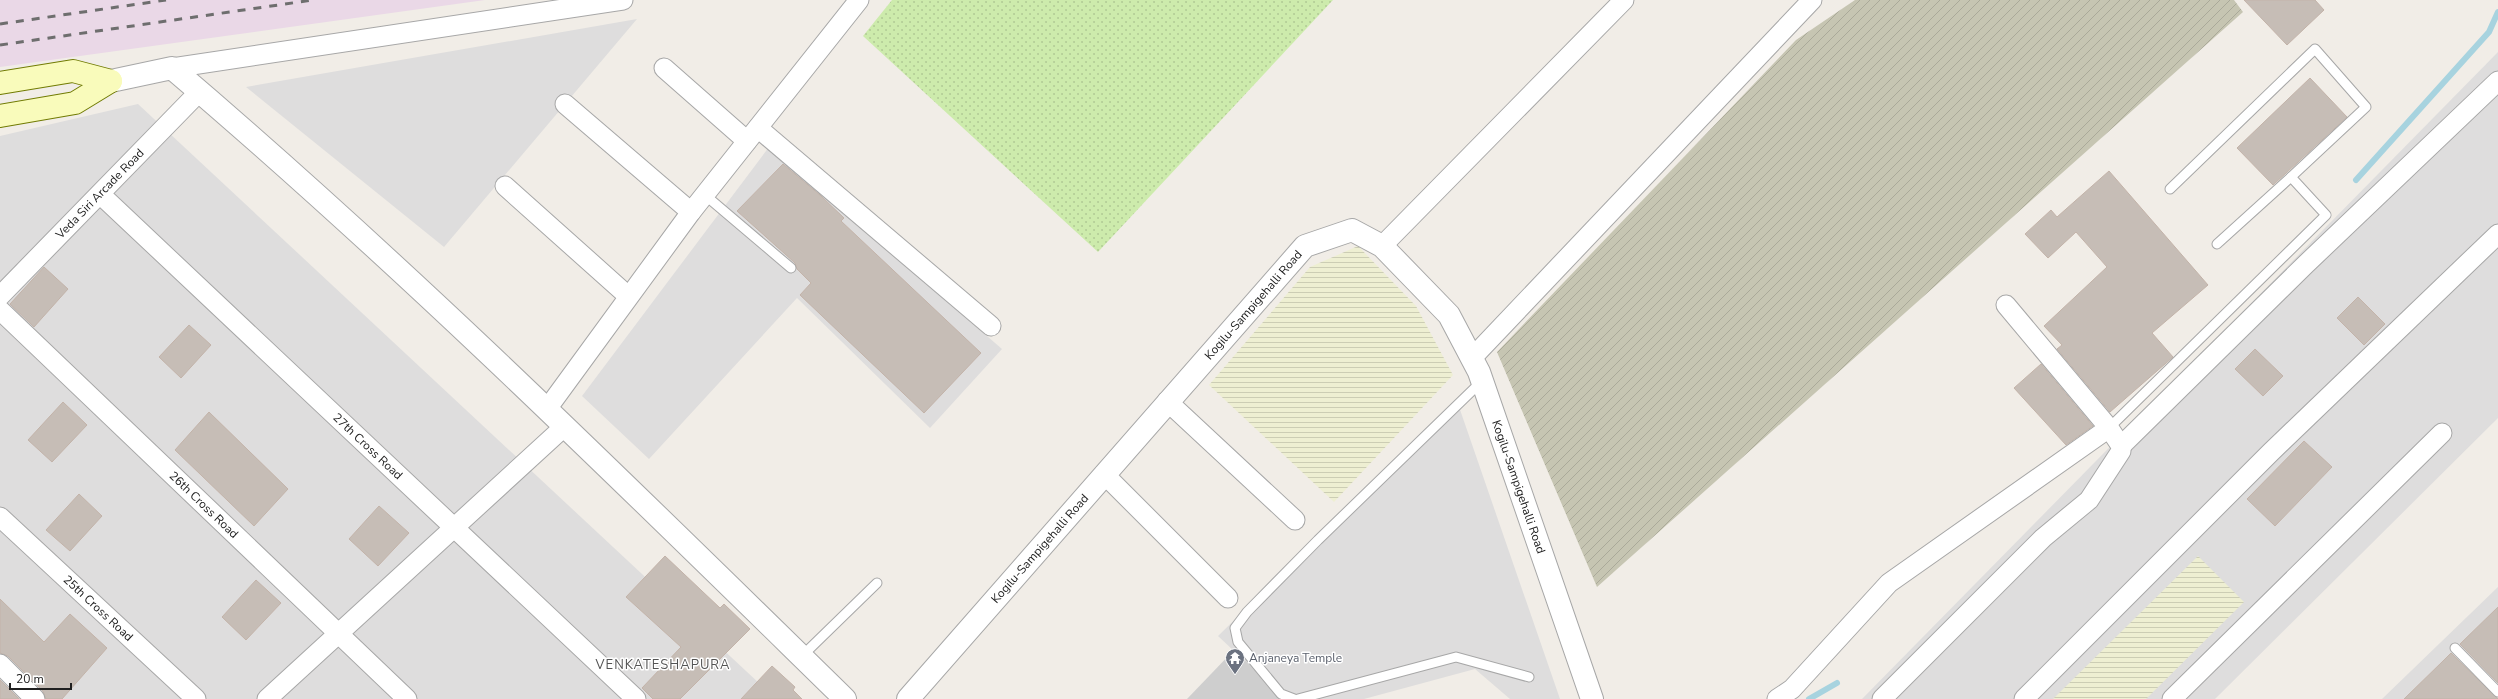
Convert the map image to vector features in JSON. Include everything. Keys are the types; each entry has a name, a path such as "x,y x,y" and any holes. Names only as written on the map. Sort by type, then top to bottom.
{"main road":[{"path":"0,83 73,71 111,81"},
{"path":"0,116 75,103 111,81"}],"street":[{"path":"111,81 172,68 622,0"},
{"path":"547,409 628,296 692,212 859,0"},
{"path":"1382,246 1624,0"},
{"path":"1472,358 1812,0"},
{"path":"172,68 200,91 409,280 547,409 845,699"},
{"path":"664,68 752,135 991,326"},
{"path":"1882,699 2043,538 2089,500 2121,451 2121,446 2305,265 2498,81"},
{"name":"Veda Siri Arcade Road","path":"0,296 200,91"},
{"path":"566,104 692,212"},
{"path":"505,186 628,296"},
{"name":"27th Cross Road","path":"100,194 636,699"},
{"name":"Kogilu-Sampigehalli Road","path":"908,699 1167,401 1305,246 1352,230 1382,246 1449,315 1472,358 1482,381 1592,699"},
{"path":"2024,699 2270,452 2498,234"},
{"path":"2006,305 2108,428 2121,446"},
{"name":"26th Cross Road","path":"0,310 338,635 408,699"},
{"path":"1167,401 1296,520"},
{"path":"267,699 565,426"},
{"path":"1777,699 1792,690 1889,583 2108,428"},
{"path":"2172,699 2442,433"},
{"path":"1104,474 1228,598"},
{"name":"25th Cross Road","path":"0,517 196,699"},
{"path":"0,664 35,699"}],"lane":[{"path":"2170,189 2316,49 2366,107 2217,244"},
{"path":"2108,428 2326,215 2291,177"},
{"path":"705,195 791,268"},
{"path":"1294,699 1281,694 1238,642 1235,628 1247,612 1318,540 1482,381"},
{"path":"802,657 877,583"},
{"path":"2455,648 2498,692"},
{"path":"1298,699 1456,657 1529,677"}],"shaded area":[{"path":"0,0 485,0 0,67"},
{"path":"1855,0 2234,0 2243,12 1597,587 1497,352 1796,40"},
{"path":"637,19 444,247 246,87"},
{"path":"2498,52 2498,418 2215,699 1862,699"},
{"path":"138,104 776,699 0,699 0,136"},
{"path":"769,147 1002,349 930,428 797,298 649,459 582,396"},
{"path":"1358,246 1416,306 1453,375 1334,502 1209,385 1310,267"},
{"path":"1457,401 1560,699 1510,699 1475,669 1364,699 1285,699 1218,636"},
{"path":"2198,556 2244,602 2146,699 2053,699"},
{"path":"2498,587 2498,699 2382,699"},
{"name":"Anjaneya Temple","path":"1234,650 1285,699 1187,699"}],"green space":[{"path":"892,0 1333,0 1098,252 863,36"}],"building":[{"path":"2244,0 2315,0 2324,10 2287,45"},
{"path":"2310,78 2347,117 2273,185 2237,148"},
{"path":"783,164 820,195 844,218 841,221 981,353 924,413 800,295 811,283 797,269 795,263 737,211"},
{"path":"2109,171 2208,285 2152,333 2173,357 2110,412 2057,349 2062,345 2044,326 2107,267 2076,232 2048,258 2025,234 2051,210 2057,217"},
{"path":"44,267 68,289 34,327 10,304"},
{"path":"2358,297 2385,324 2364,345 2337,318"},
{"path":"189,325 211,345 181,378 159,357"},
{"path":"2255,349 2283,376 2263,396 2235,369"},
{"path":"2041,364 2093,426 2066,445 2014,388"},
{"path":"63,402 87,425 52,462 28,440"},
{"path":"209,412 288,489 254,526 175,450"},
{"path":"2304,441 2332,467 2275,526 2247,499"},
{"path":"79,494 102,516 70,551 46,530"},
{"path":"379,506 409,533 378,566 349,539"},
{"path":"665,556 720,608 724,604 750,629 680,699 653,699 642,688 681,647 626,597"},
{"path":"256,580 281,603 246,640 222,617"},
{"path":"0,599 44,642 70,614 107,648 62,699 46,699 43,691 8,656 0,653"},
{"path":"2498,607 2498,683 2460,644"},
{"path":"2451,653 2498,699 2404,699 2443,661"},
{"path":"772,666 795,687 793,690 802,699 741,699"},
{"path":"0,680 19,699 0,699"}],"waterway":[{"path":"2356,180 2489,32 2498,12"},
{"path":"1809,699 1837,683"}],"railway":[{"path":"0,24 166,0"},
{"path":"0,45 313,0"}],"place":[{"name":"Anjaneya Temple","path":"1235,675"}],"district":[{"name":"VENKATESHAPURA","path":"663,665"}]}
